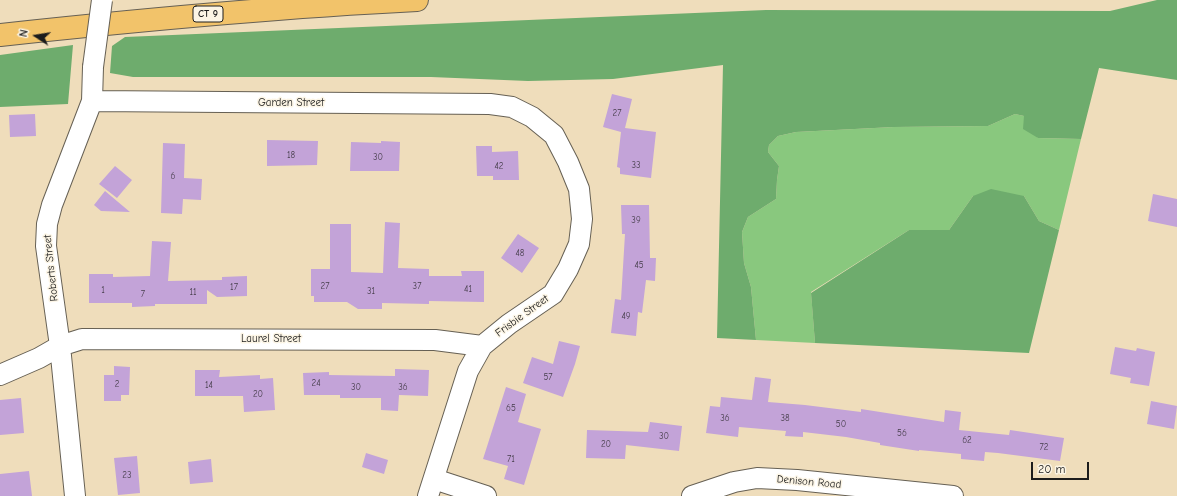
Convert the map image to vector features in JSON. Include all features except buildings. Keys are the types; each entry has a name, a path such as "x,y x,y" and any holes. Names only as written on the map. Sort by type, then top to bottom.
{"highway":[{"name":"CT 9","path":"0,35 207,14 353,3 417,0"}],"street":[{"name":"Roberts Street","path":"75,496 60,346 46,246 47,224 52,205 92,101 94,67 102,0"},
{"name":"Garden Street","path":"92,101 490,104"},
{"name":"Frisbie Street","path":"431,488 468,371 482,346 509,324 553,294 568,269 579,244 582,219 579,189 568,162 554,135 532,117 512,107 490,104"},
{"name":"Laurel Street","path":"0,374 39,358 60,346 82,339 435,340 482,346"},
{"name":"Denison Road","path":"692,496 734,482 757,478 798,480 953,496"},
{"path":"431,488 486,496"}],"green space":[{"path":"1157,0 1177,0 1177,80 1099,68 1081,139 1038,138 1023,129 1024,116 1015,114 988,126 894,127 796,132 778,136 769,145 768,152 779,166 776,199 748,217 742,232 744,263 751,287 756,340 717,338 723,65 613,79 528,81 431,77 133,77 110,73 112,46 125,37 766,10 1110,11"},
{"path":"73,45 68,104 0,107 0,55"},
{"path":"1015,114 1024,116 1038,138 1081,139 1059,230 1039,221 1024,196 973,196 949,230 909,230 811,292 815,343 756,340 751,287 744,263 742,232 748,217 776,199 779,166 768,152 769,145 778,136 796,132 894,127 988,126"},
{"path":"991,189 1024,196 1039,221 1059,230 1029,353 815,343 811,293 909,230 949,230 973,196"}]}
